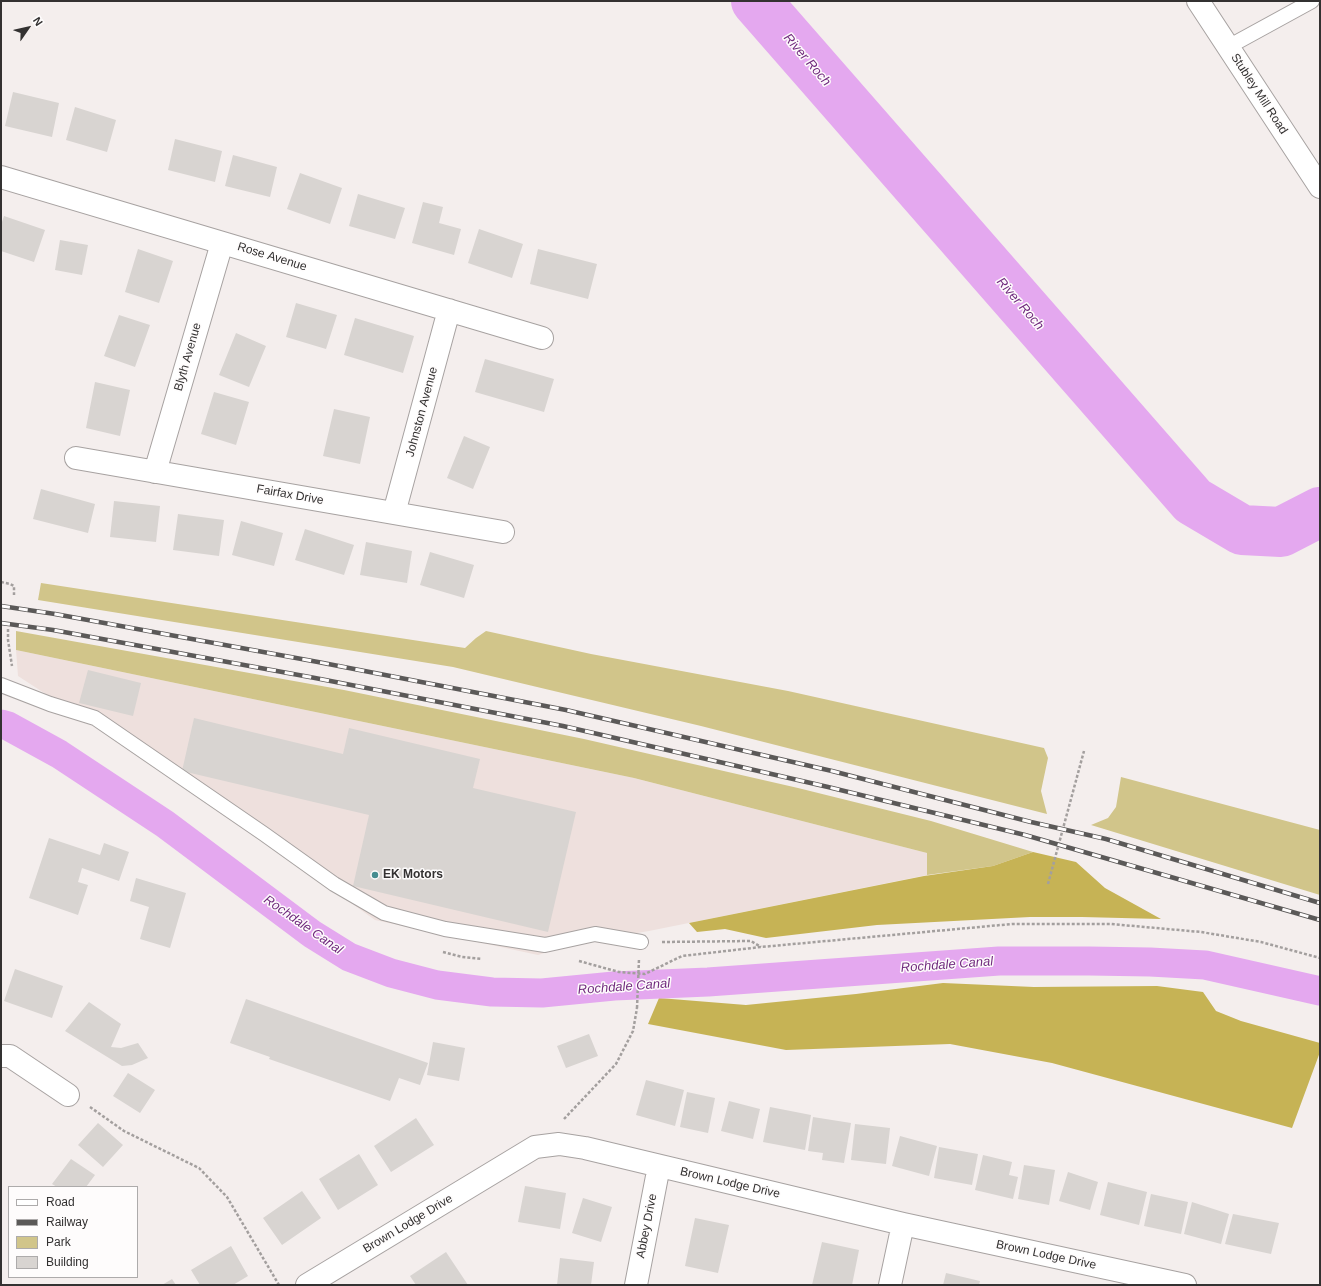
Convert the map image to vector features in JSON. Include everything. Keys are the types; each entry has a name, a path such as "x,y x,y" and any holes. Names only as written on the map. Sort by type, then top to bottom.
{"street":[{"name":"Stubley Mill Road","path":"1198,1 1320,187"},
{"name":"Rose Avenue","path":"1,177 542,338"},
{"name":"Blyth Avenue","path":"155,472 222,242"},
{"name":"Johnston Avenue","path":"394,513 449,310"},
{"name":"Fairfax Drive","path":"76,458 503,532"},
{"path":"1,1056 10,1056 68,1094"},
{"name":"Brown Lodge Drive","path":"307,1285 535,1147 559,1144 585,1148 1150,1281 1184,1285"},
{"name":"Abbey Drive","path":"636,1285 659,1166"},
{"path":"890,1285 903,1224"}],"lane":[{"path":"1228,47 1312,1"},
{"path":"1,685 15,689 50,704 95,718 334,884 384,913 445,929 544,945 595,934 641,942"}],"path":[{"path":"1,582 14,586 14,595"},
{"path":"8,629 8,640 15,689"},
{"path":"1048,884 1084,751"},
{"path":"574,961 581,961 619,972 645,974 682,956 761,947 1012,924 1111,924 1201,932 1261,942 1320,958"},
{"path":"563,1120 616,1064 633,1031 638,1008 639,959 641,942 751,941 761,947"},
{"path":"440,952 462,957 485,959"},
{"path":"68,1094 75,1096 124,1131 200,1168 227,1197 279,1285"}],"shaded area":[{"path":"16,650 634,778 927,853 927,875 649,931 577,943 538,955 375,920 251,832 95,726 18,676"},
{"path":"1033,852 1076,862 1105,888 1161,919 1030,917 877,925 766,938 725,929 697,932 689,923 924,876 993,866"},
{"path":"943,983 1034,987 1157,986 1203,992 1216,1011 1241,1021 1320,1043 1320,1052 1292,1128 1052,1063 950,1044 786,1050 648,1024 659,998 746,1005 856,994"}],"green space":[{"path":"41,583 465,648 486,631 591,654 788,691 1044,748 1048,758 1041,791 1047,814 701,726 453,667 38,600"},
{"path":"16,631 344,690 584,739 798,788 931,821 1033,852 993,866 927,875 927,853 634,778 16,650"},
{"path":"1121,777 1320,830 1320,895 1091,825 1108,818 1116,807"}],"building":[{"path":"13,92 59,103 52,137 5,126"},
{"path":"75,107 116,120 107,152 66,140"},
{"path":"175,139 222,151 215,182 168,170"},
{"path":"233,155 277,167 270,197 225,186"},
{"path":"300,173 342,188 330,224 287,209"},
{"path":"358,194 405,208 395,239 349,226"},
{"path":"423,202 443,207 439,223 461,229 454,255 412,243"},
{"path":"4,216 45,230 34,262 1,251 1,225"},
{"path":"479,229 523,244 512,278 468,263"},
{"path":"60,240 88,245 82,275 55,270"},
{"path":"138,249 173,261 159,303 125,292"},
{"path":"538,249 597,264 588,299 530,284"},
{"path":"296,303 337,315 326,349 286,337"},
{"path":"119,315 150,325 135,367 104,356"},
{"path":"355,318 414,336 403,373 344,355"},
{"path":"236,333 266,346 249,387 219,375"},
{"path":"485,359 554,379 544,412 475,392"},
{"path":"95,382 130,390 120,436 86,428"},
{"path":"214,392 249,402 236,445 201,434"},
{"path":"334,409 370,417 360,464 323,456"},
{"path":"464,436 490,447 473,489 447,478"},
{"path":"41,489 95,504 88,533 33,519"},
{"path":"114,501 160,506 156,542 110,537"},
{"path":"178,514 224,520 219,556 173,550"},
{"path":"241,521 283,533 274,566 232,555"},
{"path":"305,529 354,545 344,575 295,560"},
{"path":"366,542 412,551 407,583 360,575"},
{"path":"430,552 474,565 464,598 420,585"},
{"path":"88,670 141,683 133,716 79,703"},
{"path":"194,718 343,754 349,728 480,759 473,788 576,812 548,932 353,886 369,815 182,771"},
{"path":"49,838 100,855 104,843 129,852 119,881 82,868 78,882 88,885 78,915 29,898"},
{"path":"136,878 186,893 170,948 140,939 149,907 130,901"},
{"path":"15,969 63,986 52,1018 4,1001"},
{"path":"246,999 428,1063 420,1085 399,1078 390,1101 269,1059 270,1057 230,1043"},
{"path":"89,1002 121,1024 111,1047 121,1048 138,1043 148,1058 132,1065 122,1066 65,1031"},
{"path":"589,1034 598,1056 566,1068 557,1046"},
{"path":"433,1042 465,1048 459,1081 427,1075"},
{"path":"128,1073 155,1090 140,1113 113,1096"},
{"path":"646,1080 684,1090 675,1126 636,1115"},
{"path":"687,1092 715,1098 708,1133 680,1127"},
{"path":"729,1101 760,1109 753,1139 721,1131"},
{"path":"770,1107 811,1115 805,1150 763,1142"},
{"path":"813,1117 851,1123 844,1163 822,1160 823,1153 808,1151"},
{"path":"416,1118 434,1145 391,1172 374,1146"},
{"path":"98,1123 123,1145 103,1167 78,1145"},
{"path":"855,1124 890,1128 886,1164 851,1160"},
{"path":"900,1136 937,1146 929,1176 892,1166"},
{"path":"939,1147 978,1154 972,1185 934,1178"},
{"path":"359,1154 378,1185 338,1210 319,1179"},
{"path":"983,1155 1012,1162 1009,1175 1018,1177 1013,1199 975,1190"},
{"path":"71,1159 95,1175 87,1186 55,1186 52,1184"},
{"path":"1024,1165 1055,1170 1049,1205 1018,1199"},
{"path":"1068,1172 1098,1182 1090,1210 1059,1201"},
{"path":"1108,1182 1147,1192 1139,1225 1100,1215"},
{"path":"525,1186 566,1193 560,1229 518,1222"},
{"path":"302,1191 321,1218 282,1245 263,1218"},
{"path":"1151,1194 1188,1202 1181,1234 1144,1226"},
{"path":"583,1198 612,1207 601,1242 572,1233"},
{"path":"1192,1202 1229,1214 1221,1244 1184,1234"},
{"path":"1233,1214 1279,1223 1271,1254 1225,1244"},
{"path":"695,1218 729,1225 718,1273 685,1266"},
{"path":"822,1242 859,1250 852,1285 812,1285"},
{"path":"231,1246 248,1276 233,1285 200,1285 191,1270"},
{"path":"446,1252 468,1285 416,1285 410,1276"},
{"path":"560,1258 594,1262 591,1285 557,1285"},
{"path":"946,1273 980,1281 979,1285 943,1285"},
{"path":"172,1279 176,1285 162,1285"}],"waterway":[{"name":"River Roch","path":"756,1 1193,501 1242,530 1281,532 1320,512"},
{"name":"Rochdale Canal","path":"1,724 8,726 59,754 165,824 312,934 349,957 391,973 437,985 492,992 542,993 614,986 708,982 999,961 1089,961 1205,965 1320,991"}],"railway":[{"path":"1,606 55,614 318,662 566,710 832,771 1031,822 1106,839 1320,903"},
{"path":"1,623 53,630 315,678 563,726 828,787 1025,835 1320,920"}],"place":[{"name":"EK Motors","path":"375,875"}]}
